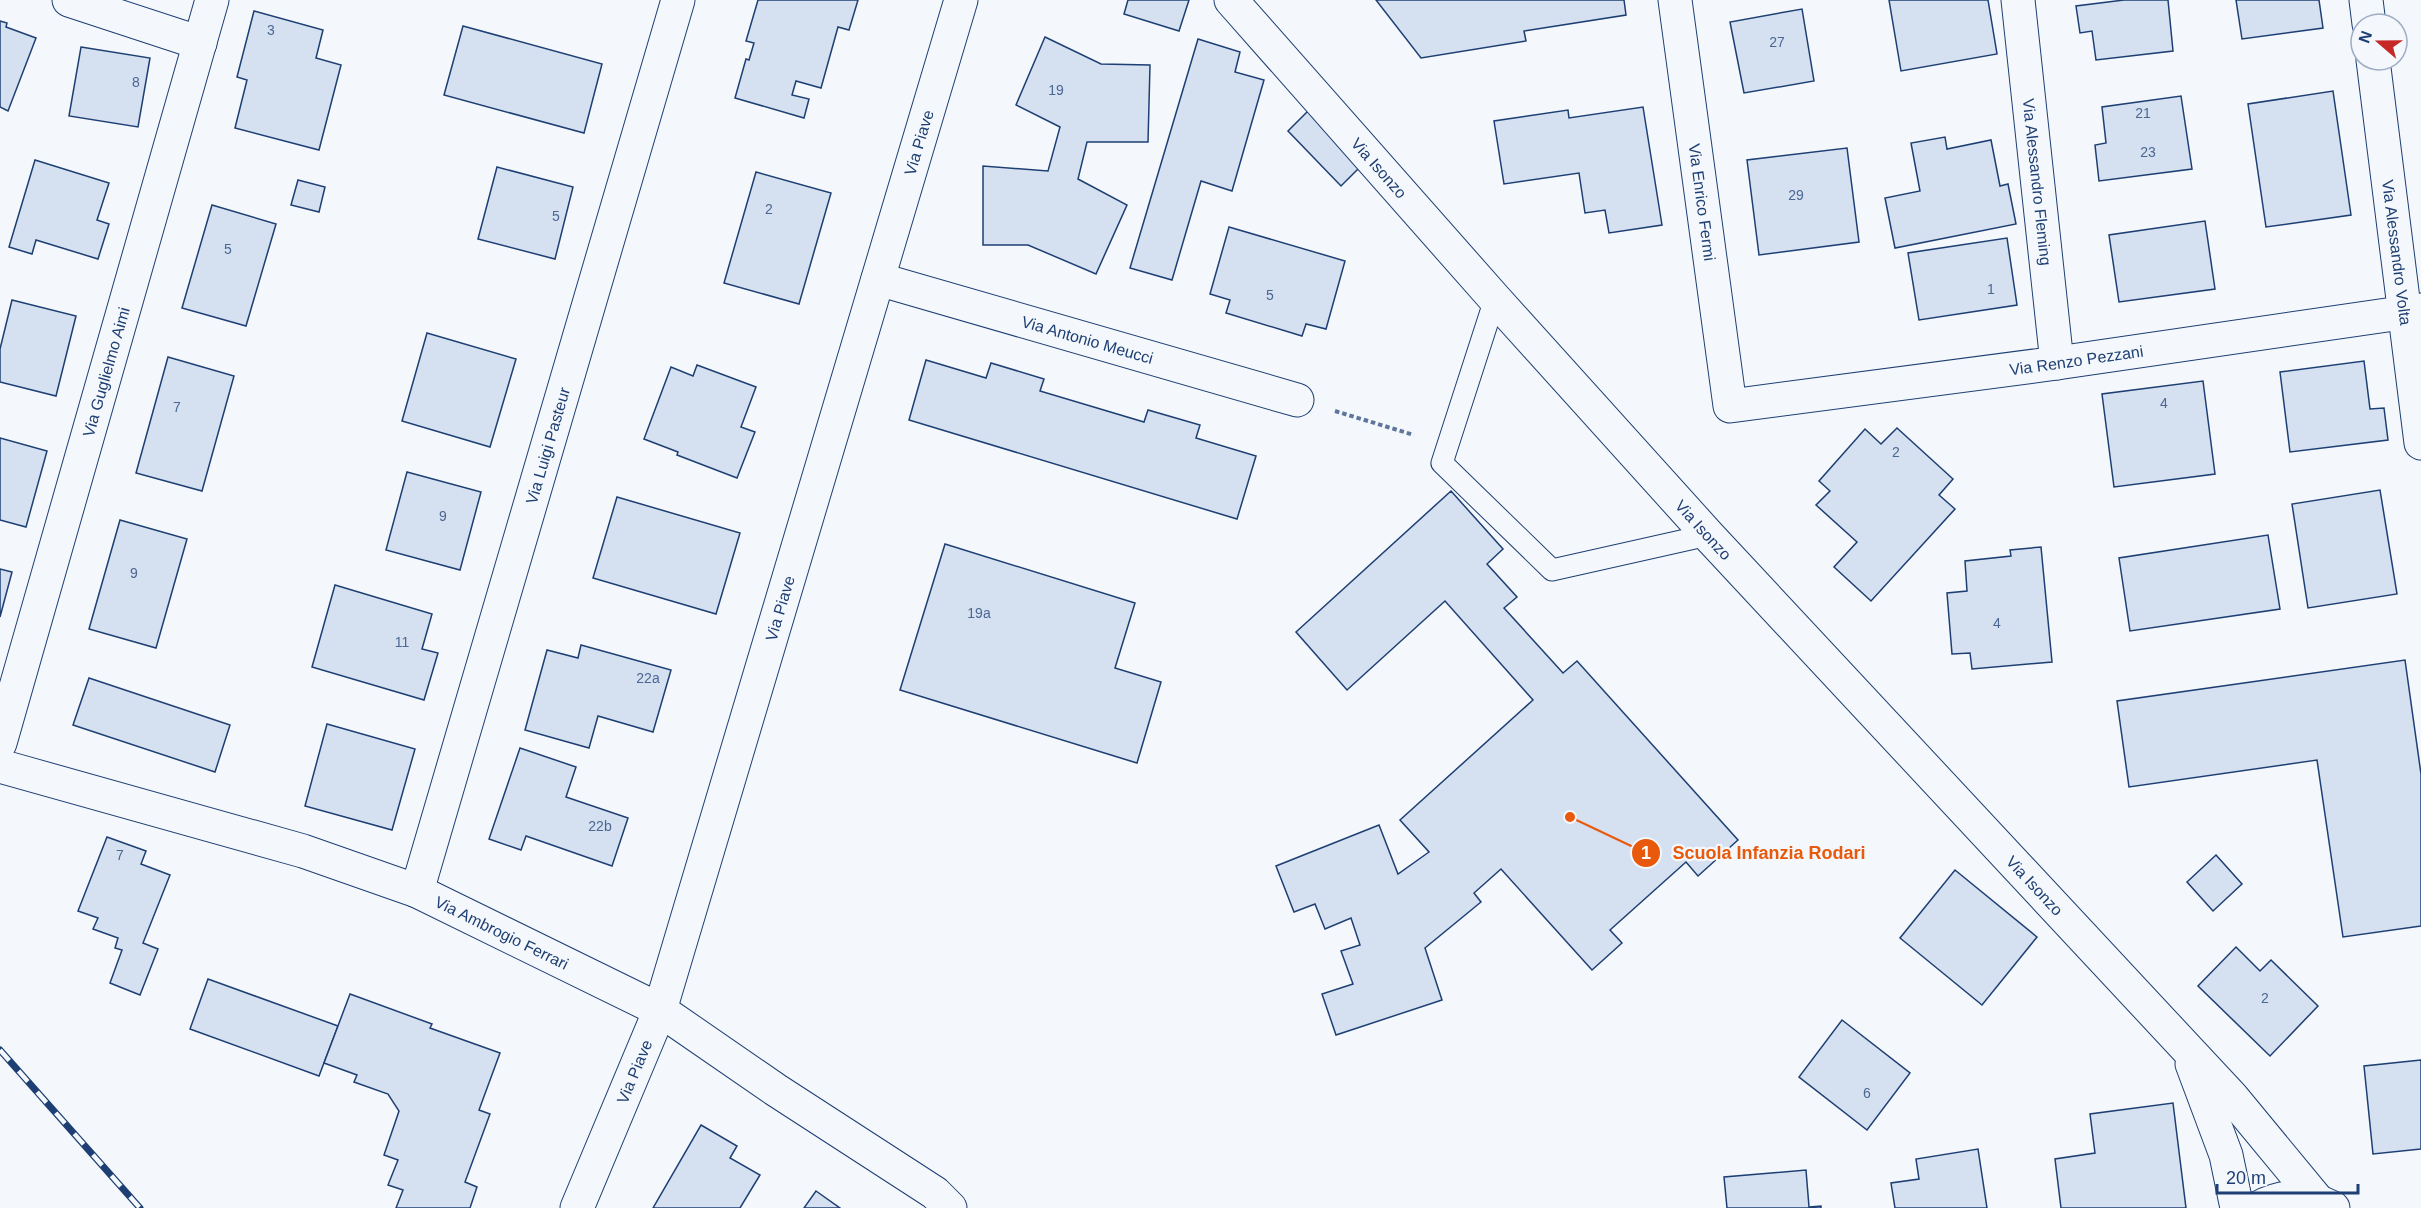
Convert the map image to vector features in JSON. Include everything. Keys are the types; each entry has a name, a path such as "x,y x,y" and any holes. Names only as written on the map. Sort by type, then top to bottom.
{"street":[{"path":"69,0 200,43"},
{"name":"Via Guglielmo Aimi","path":"0,743 212,0"},
{"name":"Via Luigi Pasteur","path":"417,891 678,0"},
{"name":"Via Piave","path":"577,1208 660,1010 961,0"},
{"name":"Via Isonzo","path":"1231,0 1495,299 1708,535 2187,1048 2325,1204"},
{"name":"Via Enrico Fermi","path":"1675,0 1730,406"},
{"name":"Via Alessandro Fleming","path":"2018,0 2056,363"},
{"name":"Via Alessandro Volta","path":"2375,72 2412,311 2421,443"},
{"name":"Via Antonio Meucci","path":"878,279 1297,400"},
{"name":"Via Renzo Pezzani","path":"1730,406 2056,363 2412,311"},
{"name":"Via Ambrogio Ferrari","path":"0,766 303,851 417,891 660,1010 776,1090 935,1194 950,1208"},
{"name":"Via Isonzo","path":"2187,1048 2226,1155 2237,1208"},
{"path":"2258,1208 2288,1196 2325,1204"}],"lane":[{"path":"1495,299 1442,463 1552,570 1708,535"}],"path":[{"path":"1297,400 1447,446"}],"building":[{"path":"758,0 858,0 849,30 838,27 821,88 796,81 792,95 809,99 804,118 735,98 746,59 749,60 754,43 746,41"},
{"path":"1128,0 1189,0 1179,31 1124,14"},
{"path":"1376,0 1624,0 1626,15 1524,31 1526,41 1421,58"},
{"path":"1889,0 1988,0 1997,54 1901,71"},
{"path":"2124,0 2168,0 2173,51 2096,60 2092,31 2080,33 2076,6"},
{"path":"2236,0 2319,0 2323,28 2242,39"},
{"path":"1802,9 1814,81 1744,93 1730,22"},
{"path":"254,11 323,30 316,58 341,65 319,150 235,128 247,80 237,77"},
{"path":"0,21 7,23 6,27 36,38 8,111 0,107"},
{"path":"463,26 602,64 584,133 444,95"},
{"path":"1045,37 1101,64 1150,65 1148,142 1087,142 1078,179 1127,205 1096,274 1028,245 983,245 983,166 1048,171 1060,127 1016,105"},
{"path":"1198,39 1240,52 1235,72 1264,80 1232,191 1201,181 1172,280 1130,268"},
{"path":"81,47 150,58 138,127 69,116"},
{"path":"2333,91 2351,215 2266,227 2248,104"},
{"path":"2181,96 2192,169 2099,181 2095,145 2106,143 2102,107"},
{"path":"1313,106 1367,160 1341,186 1288,131"},
{"path":"1643,107 1662,225 1609,233 1605,210 1585,213 1579,173 1504,184 1494,121 1568,110 1569,118"},
{"path":"1945,137 1947,149 1991,140 2000,186 2008,184 2016,224 1895,248 1885,198 1920,191 1911,143"},
{"path":"1847,148 1859,242 1759,255 1747,160"},
{"path":"35,160 109,183 97,220 109,224 98,259 36,240 32,254 9,247"},
{"path":"497,167 573,187 555,259 478,239"},
{"path":"756,172 831,193 799,304 724,283"},
{"path":"298,180 325,187 319,212 291,205"},
{"path":"212,205 276,224 246,326 182,308"},
{"path":"2205,221 2215,289 2119,302 2109,235"},
{"path":"1229,227 1345,261 1326,329 1306,324 1302,336 1226,313 1230,300 1210,294"},
{"path":"2007,238 2017,305 1919,320 1908,253"},
{"path":"12,300 76,316 56,396 0,382 0,349"},
{"path":"427,333 516,359 490,447 402,421"},
{"path":"168,357 234,376 202,491 136,473"},
{"path":"926,360 986,378 991,363 1044,379 1040,391 1144,422 1148,410 1200,425 1196,438 1256,456 1237,519 909,420"},
{"path":"2364,361 2370,409 2384,408 2388,440 2290,452 2280,372"},
{"path":"697,365 756,387 741,427 755,432 737,478 677,455 678,452 644,439 671,367 693,376"},
{"path":"2203,381 2215,474 2114,487 2102,394"},
{"path":"1897,428 1953,479 1939,495 1955,509 1871,601 1834,567 1857,542 1816,505 1830,491 1819,481 1865,429 1881,444"},
{"path":"0,438 47,451 26,527 0,520"},
{"path":"407,472 481,492 460,570 386,550"},
{"path":"2380,490 2397,594 2308,608 2292,504"},
{"path":"1451,491 1503,549 1487,564 1517,597 1504,608 1563,673 1577,661 1738,840 1698,876 1686,862 1610,930 1622,943 1592,970 1501,869 1474,893 1481,902 1425,948 1442,1000 1336,1035 1322,994 1353,984 1341,951 1360,945 1351,918 1325,929 1315,904 1294,912 1276,866 1379,825 1398,874 1429,852 1400,820 1533,700 1445,601 1347,690 1296,632"},
{"path":"617,497 740,533 716,614 593,578"},
{"path":"120,520 187,539 156,648 89,629"},
{"path":"2268,535 2280,609 2130,631 2119,558"},
{"path":"945,544 1135,603 1115,668 1161,682 1137,763 900,690"},
{"path":"2041,547 2052,662 1972,669 1970,653 1952,654 1947,593 1967,591 1965,561 2011,556 2010,550"},
{"path":"0,569 12,572 0,617"},
{"path":"335,585 432,614 422,649 438,653 424,700 312,667"},
{"path":"581,645 671,670 653,732 598,716 589,748 525,730 547,650 578,658"},
{"path":"2405,660 2421,774 2421,926 2343,937 2317,760 2129,787 2117,701"},
{"path":"89,678 230,725 215,772 73,725"},
{"path":"327,724 415,749 392,830 305,806"},
{"path":"520,748 576,767 566,797 628,818 612,866 526,836 521,850 489,839"},
{"path":"107,837 146,851 141,864 170,875 143,943 158,949 140,995 110,983 122,950 115,948 118,938 93,929 98,918 78,911"},
{"path":"2216,855 2242,884 2213,911 2187,882"},
{"path":"1955,870 2037,937 1982,1005 1900,938"},
{"path":"2236,947 2260,971 2271,960 2318,1006 2270,1056 2198,986"},
{"path":"208,979 338,1026 319,1076 190,1029"},
{"path":"350,994 432,1024 430,1028 500,1053 479,1110 490,1114 465,1182 477,1187 470,1208 396,1208 403,1190 388,1185 398,1160 384,1155 399,1111 388,1094 354,1082 357,1075 324,1063"},
{"path":"1842,1020 1910,1073 1867,1130 1799,1077"},
{"path":"2421,1060 2421,1149 2373,1154 2364,1066"},
{"path":"2173,1103 2186,1208 2061,1208 2055,1159 2095,1153 2090,1114"},
{"path":"701,1125 737,1146 730,1158 760,1175 740,1208 653,1208"},
{"path":"1978,1149 1987,1208 1895,1208 1891,1183 1919,1179 1916,1159"},
{"path":"1806,1170 1809,1207 1821,1206 1821,1208 1727,1208 1724,1177"},
{"path":"816,1191 840,1208 804,1208"}],"railway":[{"path":"0,1050 140,1208"}],"place":[{"name":"Scuola Infanzia Rodari","path":"1570,817"}]}
